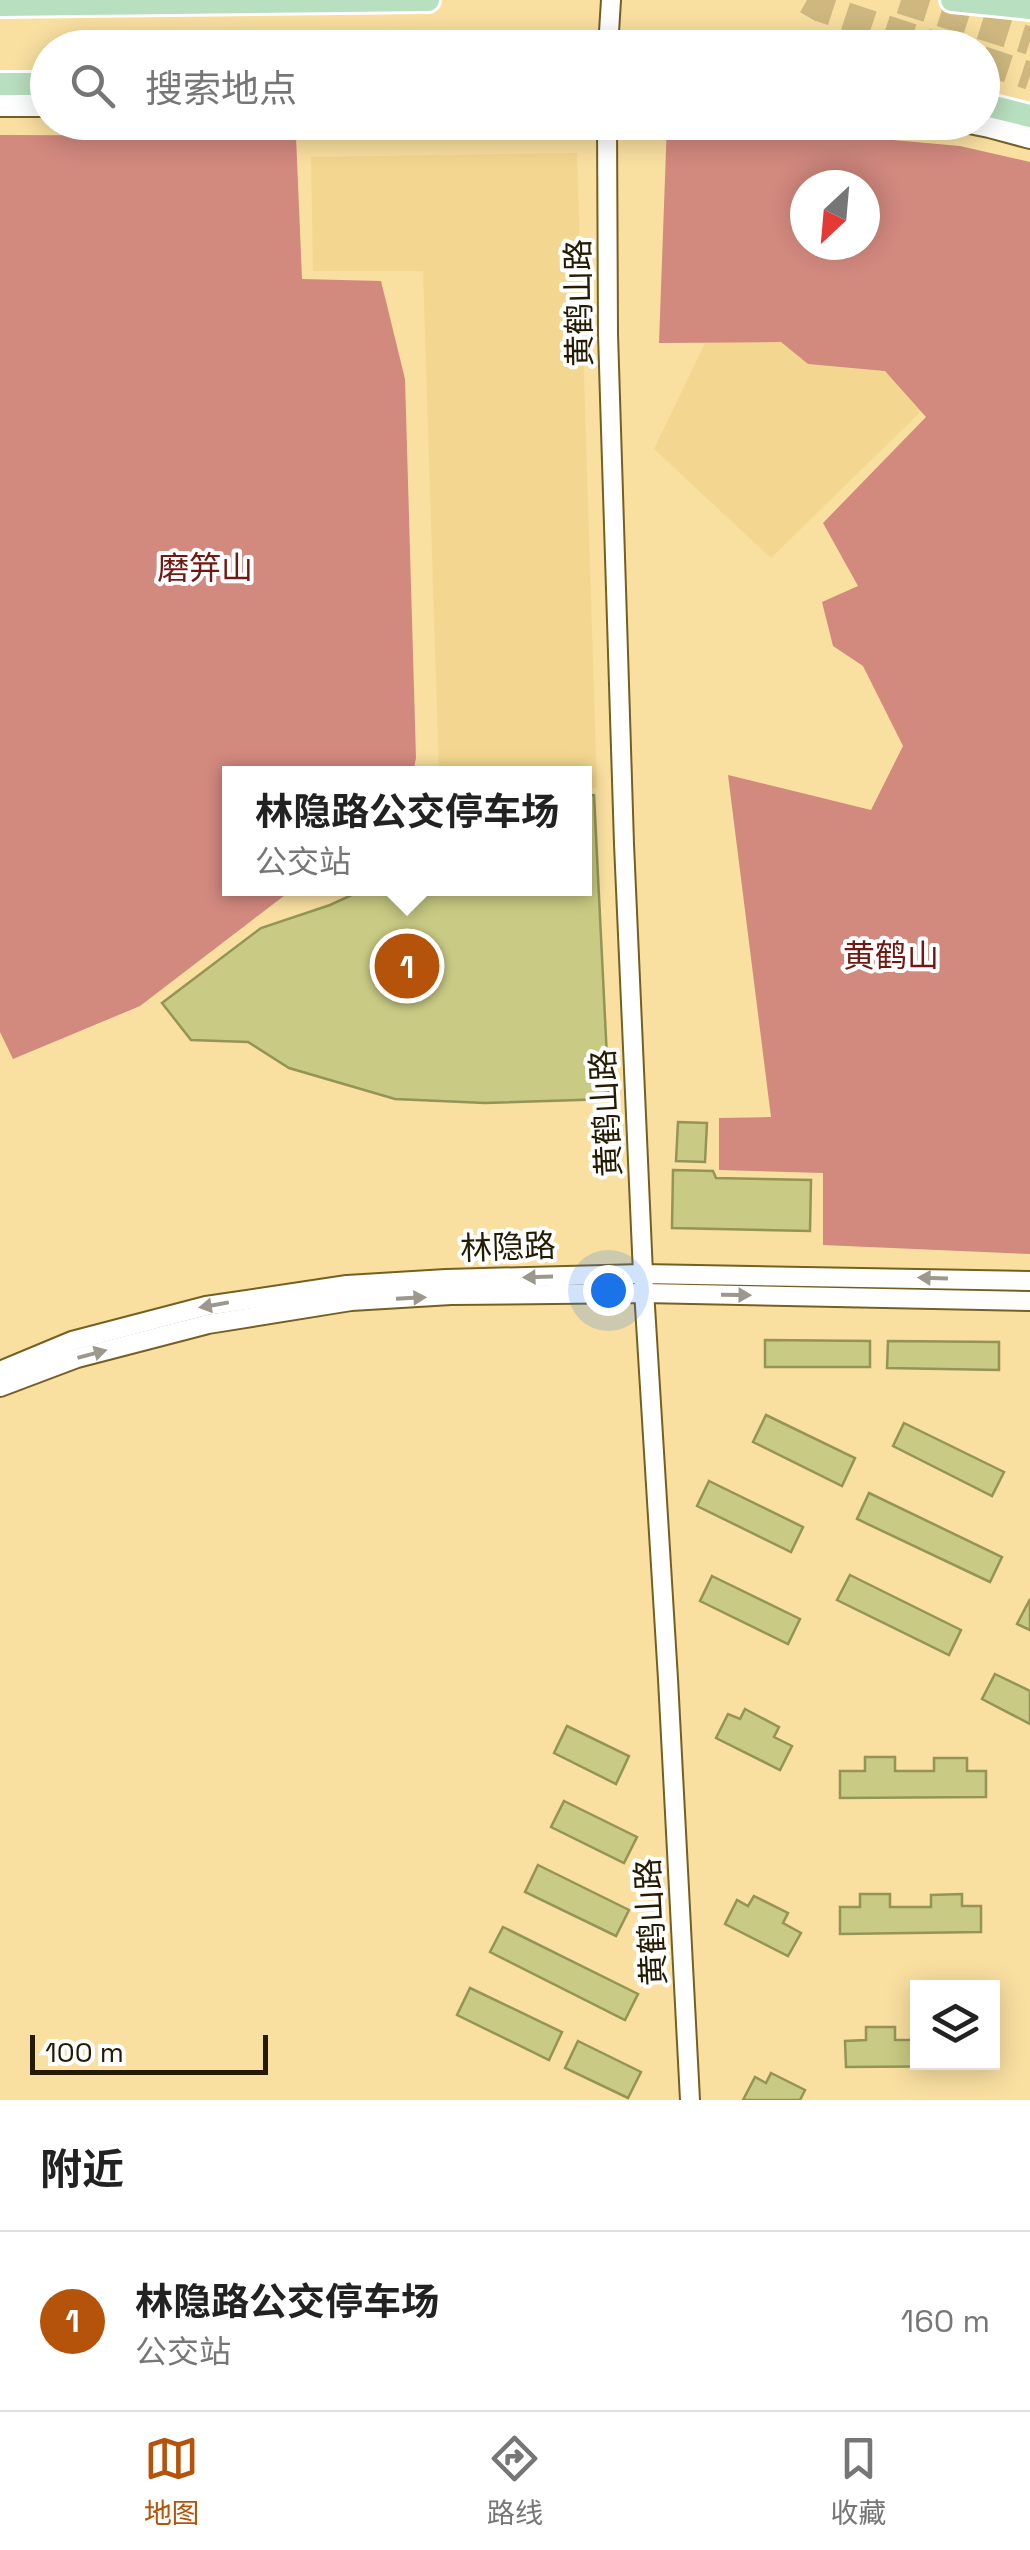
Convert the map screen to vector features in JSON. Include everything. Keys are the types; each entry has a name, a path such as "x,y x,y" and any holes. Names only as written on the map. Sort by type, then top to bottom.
{"main road":[{"path":"0,6 428,0"},
{"path":"952,0 1030,8"},
{"path":"0,84 30,84"},
{"path":"1000,108 1030,116"}],"street":[{"path":"609,30 611,0"},
{"path":"0,107 30,106"},
{"path":"1000,131 1030,139"},
{"name":"黄鹤山路","path":"607,140 608,334 643,1274 690,2100"},
{"name":"林隐路","path":"0,1371 72,1341 206,1306 347,1284 643,1274 1030,1281"},
{"name":"林隐路","path":"0,1387 77,1358 208,1324 351,1301 644,1294 1030,1301"}],"shaded area":[{"path":"577,153 597,788 592,788 592,766 439,766 423,271 313,271 311,157"},
{"path":"724,304 949,384 771,558 654,449"}],"green space":[{"name":"磨笄山","path":"0,135 30,135 30,140 296,140 302,279 381,281 405,379 414,766 222,766 222,896 284,896 140,1006 13,1059 0,1032"},
{"name":"黄鹤山","path":"666,140 893,140 960,146 1030,162 1030,1254 823,1245 823,1173 719,1170 719,1118 771,1117 728,775 871,810 903,746 863,666 833,646 822,602 858,586 823,523 926,417 885,371 808,364 781,342 659,343"}],"building":[{"path":"592,795 609,1099 485,1103 395,1099 289,1068 248,1042 191,1040 162,1003 261,928 350,896 592,896"},
{"path":"678,1122 707,1123 705,1162 676,1161"},
{"path":"673,1170 713,1171 716,1178 811,1180 810,1231 672,1228"},
{"path":"765,1340 870,1341 870,1367 765,1367"},
{"path":"888,1341 999,1342 999,1370 887,1368"},
{"path":"766,1415 855,1458 842,1486 753,1442"},
{"path":"904,1423 1004,1472 992,1496 893,1446"},
{"path":"709,1481 803,1527 791,1552 697,1506"},
{"path":"869,1493 1002,1557 990,1582 857,1519"},
{"path":"850,1575 961,1630 949,1655 837,1600"},
{"path":"712,1576 800,1619 788,1644 700,1601"},
{"path":"1030,1599 1030,1630 1017,1624"},
{"path":"995,1674 1030,1691 1030,1724 982,1699"},
{"path":"745,1709 779,1727 774,1737 792,1746 780,1770 716,1738 728,1714 740,1719"},
{"path":"567,1726 629,1756 616,1784 554,1753"},
{"path":"865,1757 895,1757 895,1771 934,1771 934,1758 967,1758 967,1771 986,1771 986,1797 840,1798 840,1771 865,1771"},
{"path":"564,1801 637,1837 624,1863 551,1827"},
{"path":"538,1865 629,1910 616,1936 525,1892"},
{"path":"860,1894 890,1894 890,1907 931,1907 931,1895 962,1894 962,1906 981,1906 981,1932 840,1934 840,1907 860,1907"},
{"path":"754,1896 788,1913 783,1923 801,1933 788,1956 725,1924 737,1900 748,1906"},
{"path":"503,1927 638,1994 625,2020 490,1952"},
{"path":"470,1988 562,2032 549,2060 457,2015"},
{"path":"866,2027 895,2027 895,2040 910,2040 910,2067 846,2067 845,2041 866,2040"},
{"path":"578,2041 641,2072 628,2098 565,2068"},
{"path":"771,2073 805,2090 800,2100 743,2100 755,2077 766,2083"}],"tunnel":[{"path":"807,0 888,30"},
{"path":"901,0 995,30"},
{"path":"1000,31 1030,41"},
{"path":"1000,66 1030,76"}],"place":[{"name":"林隐路公交停车场","path":"407,966"}]}
